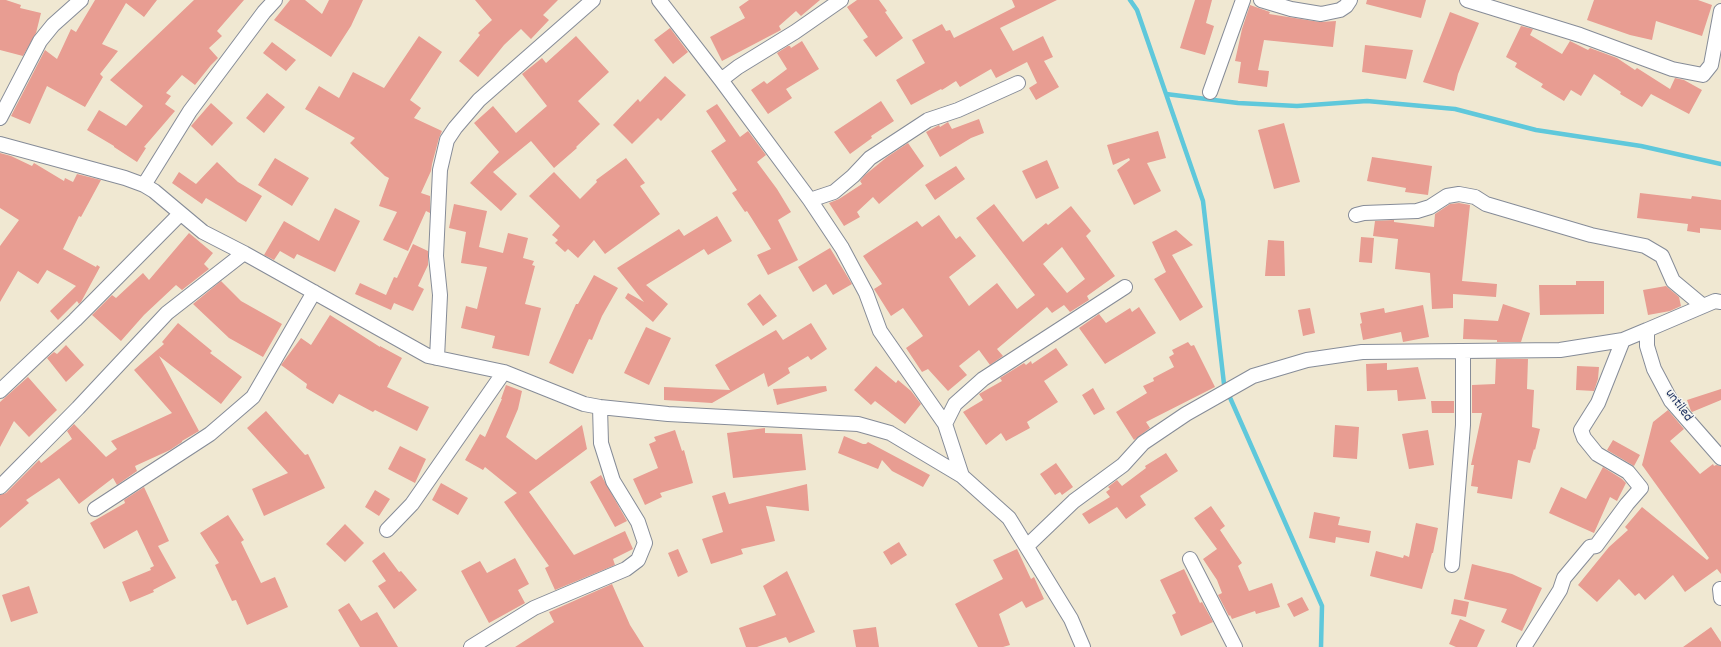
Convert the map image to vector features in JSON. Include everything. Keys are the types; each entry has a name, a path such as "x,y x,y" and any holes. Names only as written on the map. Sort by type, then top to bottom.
{"street":[{"path":"0,118 40,41 54,25 81,0"},
{"path":"144,186 190,111 264,12 275,0"},
{"path":"437,358 440,295 436,256 440,170 447,140 455,128 479,100 593,0"},
{"path":"659,0 722,80 810,200 849,261 866,293 880,331 945,424 962,476"},
{"path":"722,80 841,0"},
{"path":"1210,92 1243,0"},
{"path":"1261,0 1291,9 1321,14 1340,10 1346,6 1350,0"},
{"path":"1467,0 1573,32 1672,69 1703,76 1710,65 1721,11"},
{"path":"810,200 834,192 853,176 870,158 928,120 958,110 1018,83"},
{"path":"0,144 125,178 144,186 154,191 203,232 244,253 428,356 504,372 584,404 600,407 668,414 858,424 890,433 962,476 1009,518 1072,619 1083,647"},
{"path":"1356,214 1417,211 1430,207 1447,196 1459,194 1475,197 1486,204 1592,235 1645,246 1662,256 1673,281 1703,306"},
{"path":"0,391 81,314 180,214"},
{"path":"0,487 78,408 167,314 244,253"},
{"path":"945,424 955,404 983,379 1125,287"},
{"path":"95,509 210,434 253,397 314,292"},
{"path":"1027,546 1074,501 1123,465 1142,443 1186,414 1253,376 1307,360 1362,352 1560,350 1623,340 1715,301 1721,302"},
{"name":"untiled","path":"1647,330 1647,346 1654,369 1671,401 1721,458"},
{"path":"1524,647 1560,590 1564,578 1590,547 1596,546 1627,504 1641,488 1628,472 1597,454 1584,438 1581,430 1598,403 1623,340"},
{"path":"1452,565 1463,425 1463,351"},
{"path":"387,530 412,504 504,372"},
{"path":"471,647 534,608 626,569 638,560 644,543 638,522 613,481 601,443 600,407"},
{"path":"1190,559 1235,647"}],"building":[{"path":"0,0 6,0 21,5 20,8 41,13 36,33 23,56 0,50"},
{"path":"95,0 157,0 144,17 126,3 102,44 118,51 100,74 103,77 85,107 47,86 30,124 11,116 45,50 57,59 71,29 76,32"},
{"path":"194,0 244,0 217,31 222,36 209,48 218,58 195,85 182,75 166,93 171,96 165,104 175,111 144,147 146,148 137,162 87,130 99,110 126,126 143,106 110,80"},
{"path":"290,0 305,0 322,14 329,0 363,0 351,26 331,57 274,20"},
{"path":"475,0 558,0 543,15 549,20 531,39 521,29 504,45 478,77 459,61 480,35 478,33 492,20"},
{"path":"749,0 820,0 801,16 796,11 779,26 781,30 722,61 710,37 745,18 739,7"},
{"path":"857,0 879,0 887,11 885,12 903,38 876,57 863,40 868,37 847,7"},
{"path":"1012,0 1057,0 1000,28 1013,51 1043,36 1053,57 1044,61 1059,87 1036,100 1029,88 1037,83 1027,62 996,78 991,69 960,87 956,81 942,90 941,89 911,105 896,80 925,63 912,40 942,24 946,31 950,30 954,38 1015,7"},
{"path":"1195,0 1212,0 1206,23 1214,26 1205,55 1180,48"},
{"path":"1367,0 1426,0 1421,18 1366,4"},
{"path":"1594,0 1698,0 1712,5 1702,36 1656,21 1652,40 1630,35 1587,20"},
{"path":"1250,5 1270,12 1269,14 1320,22 1336,21 1333,47 1264,40 1258,70 1269,71 1267,87 1238,83 1241,62 1235,61 1242,29"},
{"path":"1450,12 1479,23 1458,74 1454,91 1423,82"},
{"path":"1521,26 1533,29 1530,35 1562,54 1570,41 1588,50 1590,48 1617,58 1635,70 1637,68 1670,89 1675,78 1684,80 1702,90 1689,114 1651,94 1642,107 1620,94 1621,92 1594,74 1581,96 1571,90 1564,101 1541,87 1543,84 1515,67 1517,63 1506,57"},
{"path":"670,28 688,52 673,64 654,40"},
{"path":"419,36 442,52 410,100 421,108 414,118 442,131 431,171 421,193 430,196 430,213 426,211 408,251 383,240 397,212 379,206 389,178 350,143 355,138 305,109 319,86 339,98 353,72 384,88"},
{"path":"576,36 609,72 578,101 600,124 576,147 577,148 554,168 531,141 493,172 517,194 501,211 470,183 499,152 474,123 493,106 516,133 547,106 522,74 542,58 546,63"},
{"path":"802,41 819,69 786,89 792,98 768,114 751,90 764,81 767,84 787,69 777,53 788,46 791,48"},
{"path":"272,42 296,60 286,71 263,53"},
{"path":"1365,45 1413,50 1406,79 1362,72"},
{"path":"665,76 686,95 661,121 658,118 632,144 613,125 638,99 640,102"},
{"path":"267,93 285,107 264,133 246,118"},
{"path":"881,101 894,121 871,136 872,138 850,154 834,132"},
{"path":"211,103 233,123 212,146 191,126"},
{"path":"717,104 740,137 748,131 766,155 757,162 777,189 791,212 778,220 798,260 768,275 757,255 771,249 747,211 745,212 732,193 737,190 711,151 726,141 706,111"},
{"path":"979,119 984,133 971,138 940,157 926,132 939,125 940,127 948,122 952,129"},
{"path":"1284,123 1300,182 1274,189 1258,130"},
{"path":"1158,131 1166,158 1147,163 1161,191 1134,205 1117,170 1130,160 1129,158 1113,165 1107,145"},
{"path":"908,143 924,166 879,204 873,197 857,212 860,217 844,226 829,203 839,199 862,184 860,181 865,175 887,157"},
{"path":"0,153 11,156 32,166 34,163 64,181 65,178 73,182 77,174 101,180 81,217 79,216 63,249 96,267 97,265 100,267 81,302 79,304 77,301 58,320 50,311 76,286 47,270 38,284 18,271 0,302 0,246 19,220 0,208"},
{"path":"1372,157 1432,166 1428,195 1405,192 1406,188 1367,181"},
{"path":"275,158 309,178 292,206 258,185"},
{"path":"626,158 645,183 640,186 660,214 605,254 594,240 578,258 568,249 565,252 555,243 558,240 552,235 560,226 529,196 554,172 580,199 597,182 596,180"},
{"path":"1047,160 1059,188 1036,199 1022,171"},
{"path":"217,162 238,182 262,196 246,222 206,198 202,204 172,183 179,172 196,184"},
{"path":"956,166 965,179 935,200 925,185"},
{"path":"1640,193 1691,199 1692,196 1721,200 1721,230 1700,228 1700,233 1687,231 1688,224 1637,218"},
{"path":"1459,203 1470,205 1462,281 1497,284 1496,297 1453,294 1453,308 1432,309 1430,273 1395,269 1398,239 1373,236 1375,221 1394,220 1394,222 1434,227 1435,214 1450,204"},
{"path":"454,204 487,211 479,247 503,253 508,233 528,238 523,258 534,261 532,265 535,266 525,304 541,308 529,356 492,348 495,336 461,328 466,306 477,309 487,267 461,263 466,232 449,228"},
{"path":"994,204 1023,242 1046,223 1048,225 1071,206 1091,231 1086,236 1115,276 1087,296 1089,300 1070,312 1064,305 1052,313 1047,307 997,349 1003,356 990,365 979,350 959,366 967,375 948,391 928,369 922,372 906,348 923,336 903,308 891,316 874,289 882,284 863,256 917,221 922,227 939,215 956,239 960,236 976,256 949,277 969,306 997,283 1017,309 1035,295 976,218","holes":["1062,247 1085,279 1067,293 1043,264"]},
{"path":"335,208 360,221 335,272 297,254 294,259 280,251 274,260 264,255 284,221 319,241"},
{"path":"717,216 732,241 708,255 704,249 646,285 668,304 653,322 625,298 628,293 644,302 617,268 679,229 684,236"},
{"path":"1176,230 1193,245 1172,255 1203,307 1180,321 1154,279 1166,272 1152,242"},
{"path":"189,233 213,253 204,264 209,269 182,290 176,285 144,315 121,341 92,315 112,295 116,298 143,273 149,280"},
{"path":"1361,237 1374,238 1372,263 1359,262"},
{"path":"1268,240 1284,241 1285,276 1265,276"},
{"path":"413,244 428,251 428,265 418,286 424,289 413,311 394,303 391,310 355,294 360,283 386,295 394,277 397,278"},
{"path":"830,248 852,284 833,295 826,284 813,292 798,267"},
{"path":"594,275 618,288 602,316 592,340 589,339 573,374 549,363 576,304 578,304"},
{"path":"221,281 241,301 282,324 263,357 229,338 193,304"},
{"path":"1576,281 1604,281 1604,314 1540,315 1539,285 1576,285"},
{"path":"1666,286 1679,297 1681,306 1670,311 1648,315 1643,290"},
{"path":"760,294 777,316 763,326 747,304"},
{"path":"1503,304 1530,313 1521,342 1497,342 1497,340 1463,339 1464,319 1498,321"},
{"path":"1423,305 1429,337 1403,342 1401,332 1363,340 1360,324 1362,323 1360,313 1384,308 1385,313"},
{"path":"1139,307 1156,333 1105,364 1079,328 1099,314 1106,323 1130,308 1132,312"},
{"path":"1310,308 1315,333 1303,336 1298,310"},
{"path":"330,315 380,347 402,358 387,387 429,407 417,431 375,410 373,412 339,394 333,404 306,388 307,384 281,365 301,338 311,345"},
{"path":"178,323 212,351 210,353 242,377 221,404 159,356 199,431 170,450 135,466 137,471 117,485 113,478 79,504 59,478 26,500 29,503 0,528 0,495 6,493 39,460 41,463 72,439 67,431 74,424 106,457 117,449 111,441 172,413 134,370 164,344 162,342"},
{"path":"811,323 827,349 811,360 808,356 788,368 790,373 768,387 764,373 712,403 664,400 664,387 730,390 715,365 776,330 783,340"},
{"path":"646,327 671,338 649,385 624,373"},
{"path":"1188,342 1191,346 1194,345 1215,387 1146,422 1150,428 1134,440 1116,412 1147,393 1143,386 1154,381 1153,378 1174,367 1169,357 1174,354 1172,350"},
{"path":"66,345 84,365 66,382 47,358 54,352 57,354"},
{"path":"1056,348 1068,365 1044,381 1058,402 1027,422 1030,428 1006,441 1001,433 986,445 963,412 983,400 979,394 1002,381 1000,378 1024,363 1026,365 1031,361 1032,364"},
{"path":"1496,359 1528,359 1527,389 1534,390 1532,427 1540,429 1530,463 1518,460 1512,499 1477,493 1478,487 1471,486 1474,465 1471,465 1482,413 1472,413 1472,385 1495,384"},
{"path":"1387,363 1387,370 1418,367 1426,399 1398,401 1397,390 1367,391 1366,364"},
{"path":"876,366 896,383 898,380 911,391 921,404 905,424 875,401 871,405 854,390"},
{"path":"1577,366 1599,367 1598,379 1594,391 1576,390"},
{"path":"28,377 57,410 29,437 14,421 0,447 0,402"},
{"path":"506,385 522,391 518,409 506,437 536,460 582,425 587,449 529,492 574,555 625,531 633,549 613,559 615,565 555,590 545,568 549,566 504,502 517,493 485,467 483,470 465,460 480,434 485,437 502,399"},
{"path":"826,386 827,391 777,405 773,389"},
{"path":"1093,388 1105,409 1094,415 1082,395"},
{"path":"1721,389 1721,400 1692,412 1691,411 1687,400"},
{"path":"1431,401 1454,401 1454,413 1432,413"},
{"path":"1668,410 1684,429 1670,441 1700,474 1713,464 1714,466 1721,466 1721,574 1717,569 1685,592 1673,575 1645,600 1639,593 1635,596 1619,579 1597,602 1578,585 1609,547 1628,530 1625,527 1642,507 1707,560 1709,558 1642,465 1653,422"},
{"path":"266,411 305,455 308,454 325,488 264,516 252,489 288,473 247,428"},
{"path":"1335,425 1359,427 1357,459 1333,457"},
{"path":"765,428 765,433 802,434 806,470 733,478 727,433"},
{"path":"675,430 682,451 684,450 693,483 660,493 662,497 645,505 633,479 658,468 649,444 656,441 654,437"},
{"path":"1428,430 1434,465 1409,469 1402,434"},
{"path":"844,436 863,444 868,442 930,475 923,487 892,471 882,460 878,469 838,453"},
{"path":"1613,440 1640,455 1634,466 1607,450"},
{"path":"400,446 426,459 415,483 388,469"},
{"path":"1166,453 1178,471 1140,496 1146,505 1126,519 1117,507 1089,524 1082,514 1110,497 1106,492 1110,489 1108,487 1117,480 1122,486 1146,468 1145,466"},
{"path":"1056,463 1073,487 1062,495 1060,492 1055,495 1040,474"},
{"path":"1603,467 1626,483 1617,501 1610,497 1594,533 1549,513 1561,487 1586,499"},
{"path":"601,475 627,521 615,527 590,482"},
{"path":"441,483 468,498 458,515 432,500"},
{"path":"807,484 809,511 766,506 775,541 741,549 743,554 711,564 702,539 723,532 712,496 725,492 729,504"},
{"path":"144,487 169,541 158,546 176,578 153,590 154,592 130,602 122,582 151,570 150,568 154,566 137,530 104,549 90,523 125,503 124,500"},
{"path":"375,490 390,499 379,516 365,507"},
{"path":"1211,506 1225,526 1220,530 1242,563 1238,566 1249,591 1272,583 1280,607 1256,614 1255,611 1232,619 1230,615 1229,616 1218,595 1222,593 1217,580 1203,559 1217,549 1194,518"},
{"path":"1314,512 1340,517 1338,525 1371,531 1369,543 1336,537 1335,543 1309,538"},
{"path":"228,515 244,540 241,542 261,583 275,577 288,607 247,625 236,600 232,601 215,565 219,563 200,533"},
{"path":"1416,523 1438,528 1433,553 1422,589 1370,576 1376,551 1403,558 1404,555 1409,557"},
{"path":"345,524 364,543 345,562 326,544"},
{"path":"899,542 907,555 891,565 883,552"},
{"path":"678,549 688,572 678,577 668,553"},
{"path":"1017,549 1031,579 1034,577 1044,599 1026,608 1022,601 999,614 1010,645 1003,647 978,647 955,604 1003,579 993,560"},
{"path":"384,552 399,572 401,571 417,590 394,609 378,586 386,581 372,561"},
{"path":"515,558 529,584 518,590 525,603 489,623 461,571 480,561 487,573"},
{"path":"1472,564 1512,574 1542,588 1522,631 1501,622 1507,609 1464,599"},
{"path":"1184,569 1200,603 1202,602 1213,622 1181,636 1172,615 1176,613 1160,580"},
{"path":"787,571 815,632 789,643 786,637 757,647 746,647 739,628 776,615 763,586"},
{"path":"612,584 630,625 644,647 515,647 554,622 549,612"},
{"path":"29,586 38,613 11,622 2,595"},
{"path":"1302,597 1309,610 1294,617 1287,604"},
{"path":"1454,599 1469,602 1466,617 1451,614"},
{"path":"349,603 361,621 377,612 398,647 360,647 338,610"},
{"path":"1460,619 1485,630 1477,647 1456,647 1449,644"},
{"path":"876,627 879,647 856,647 853,630"},
{"path":"1711,627 1721,642 1721,647 1683,647"}],"waterway":[{"path":"1130,0 1137,10 1203,201 1224,384 1322,606 1321,647"},
{"path":"1166,94 1238,103 1297,106 1367,101 1455,109 1536,130 1641,146 1721,164"}]}
